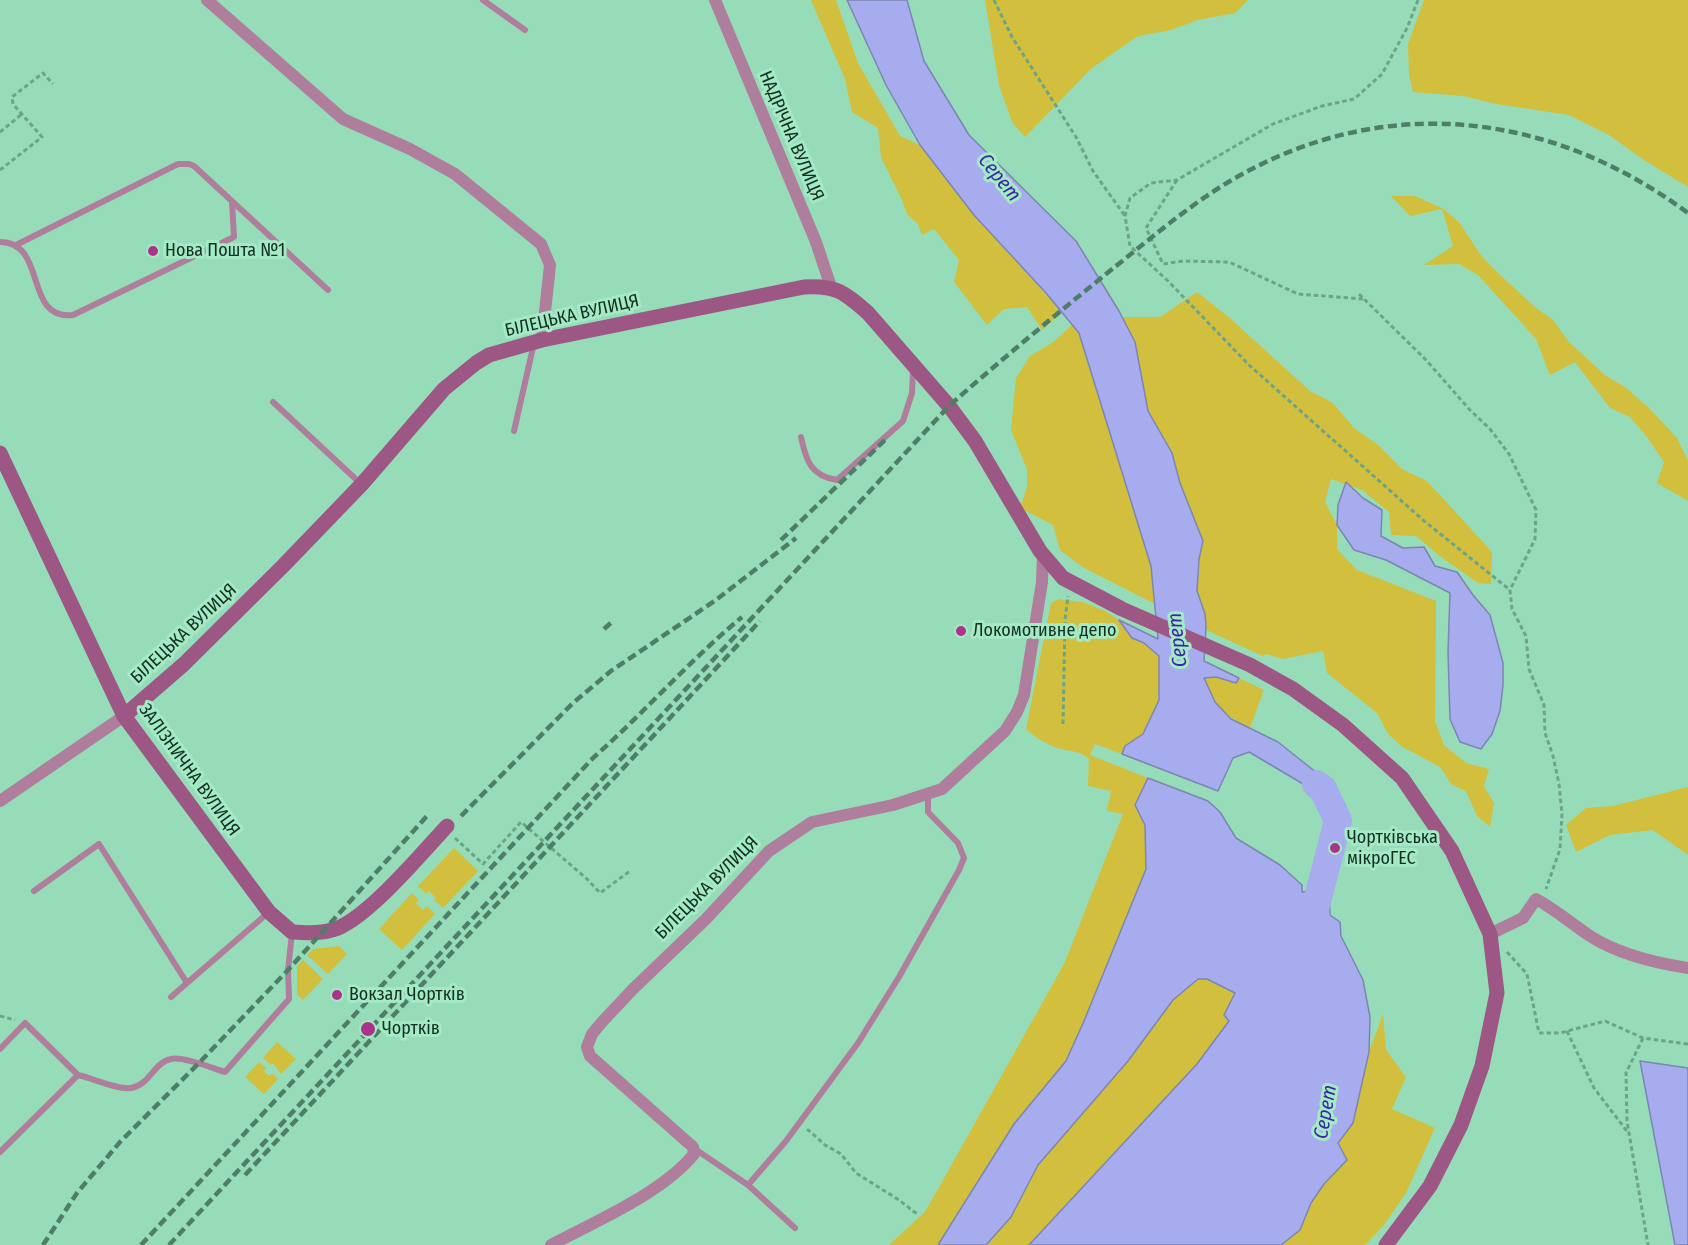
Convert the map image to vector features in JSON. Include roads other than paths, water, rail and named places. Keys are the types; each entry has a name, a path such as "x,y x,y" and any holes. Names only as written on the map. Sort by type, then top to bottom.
{"street":[{"path":"207,0 343,119 410,149 454,174 541,244 550,265 538,341"},
{"name":"НАДРІЧНА ВУЛИЦЯ","path":"715,0 816,242 831,287"},
{"name":"БІЛЕЦЬКА ВУЛИЦЯ","path":"124,716 192,656 362,484 444,389 464,371 489,356 538,341 804,287 831,287"},
{"path":"831,287 856,302 878,324 949,406 975,441 1043,554 1056,571 1076,586 1122,609 1250,665 1293,689 1342,724 1402,778 1452,851 1490,933 1497,993 1482,1066 1461,1125 1430,1186 1386,1245"},
{"name":"ЗАЛІЗНИЧНА ВУЛИЦЯ","path":"0,453 124,716 269,912 292,932"},
{"name":"БІЛЕЦЬКА ВУЛИЦЯ","path":"693,1147 590,1056 587,1047 592,1034 633,989 706,919 770,850 812,822 893,805 942,789 1005,731 1024,695 1042,582 1043,554"},
{"path":"0,801 124,716"},
{"path":"292,932 321,933 339,927 358,916 446,827"},
{"path":"1490,933 1523,918 1536,899 1556,910 1591,937 1623,952 1688,968"},
{"path":"551,1245 645,1194 672,1176 694,1154 693,1147"}],"lane":[{"path":"483,0 525,30"},
{"path":"16,245 178,164 189,164 194,166 328,290"},
{"path":"0,242 16,245 25,253 46,307 60,315 73,315 234,237 232,202"},
{"path":"514,431 538,341"},
{"path":"801,437 811,466 827,479 837,480 903,421 912,393 912,363"},
{"path":"273,402 362,484"},
{"path":"748,1185 786,1141 858,1043 934,918 964,858 958,843 928,812 928,793"},
{"path":"34,891 99,844 186,983"},
{"path":"171,997 269,912"},
{"path":"0,1049 25,1023 78,1075 120,1088 142,1084 161,1064 170,1059 181,1059 225,1072 289,999 288,970 292,932"},
{"path":"0,1152 78,1075"},
{"path":"693,1147 748,1185 795,1228"}],"water":[{"path":"847,0 907,0 924,61 969,135 1076,241 1119,311 1135,342 1148,411 1172,453 1180,483 1203,541 1199,559 1197,591 1205,614 1204,661 1239,678 1236,683 1216,677 1204,678 1215,702 1231,719 1278,742 1322,777 1345,804 1347,812 1345,820 1331,815 1310,788 1249,752 1233,758 1218,791 1122,754 1125,746 1143,734 1159,700 1159,656 1144,643 1132,638 1119,620 1158,639 1151,566 1079,333 1046,293 974,215 920,145 886,85"},
{"path":"1346,482 1363,498 1382,510 1381,536 1403,548 1424,547 1435,566 1457,572 1490,615 1503,663 1503,685 1500,711 1492,734 1481,749 1460,742 1450,719 1448,652 1450,593 1386,560 1354,550 1337,525 1338,505"},
{"path":"1148,778 1208,801 1220,812 1236,838 1280,865 1302,885 1302,892 1309,891 1317,882 1329,887 1330,915 1340,922 1341,936 1363,980 1370,1017 1369,1052 1353,1123 1338,1143 1347,1160 1324,1184 1311,1203 1300,1230 1281,1245 1029,1245 1197,1064 1229,1021 1224,1015 1235,993 1207,979 1198,979 1173,1000 1128,1061 1038,1165 1011,1217 986,1245 938,1245 1014,1124 1066,1061 1084,1021 1146,869 1145,825 1135,805"},
{"path":"1640,1061 1688,1068 1688,1245 1675,1245"}],"waterway":[{"name":"Серет","path":"1316,784 1323,789 1338,821 1315,909 1316,920"}],"railway":[{"path":"169,1245 949,406 1073,301 1205,197 1237,177 1294,150 1351,133 1409,124 1467,125 1525,135 1581,153 1635,179 1688,213"},
{"path":"781,540 885,440"},
{"path":"461,816 573,703 611,671 716,600 796,538"},
{"path":"141,1245 593,758 742,617"},
{"path":"604,629 614,620"},
{"path":"245,1175 760,621"},
{"path":"43,1245 77,1193 120,1142 288,970 427,816"}],"place":[{"name":"Нова Пошта №1","path":"153,251"},
{"name":"Локомотивне депо","path":"961,631"},
{"name":"Чортківська мікроГЕС","path":"1335,848"},
{"name":"Вокзал Чортків","path":"337,995"},
{"name":"Чортків","path":"368,1029"}]}
